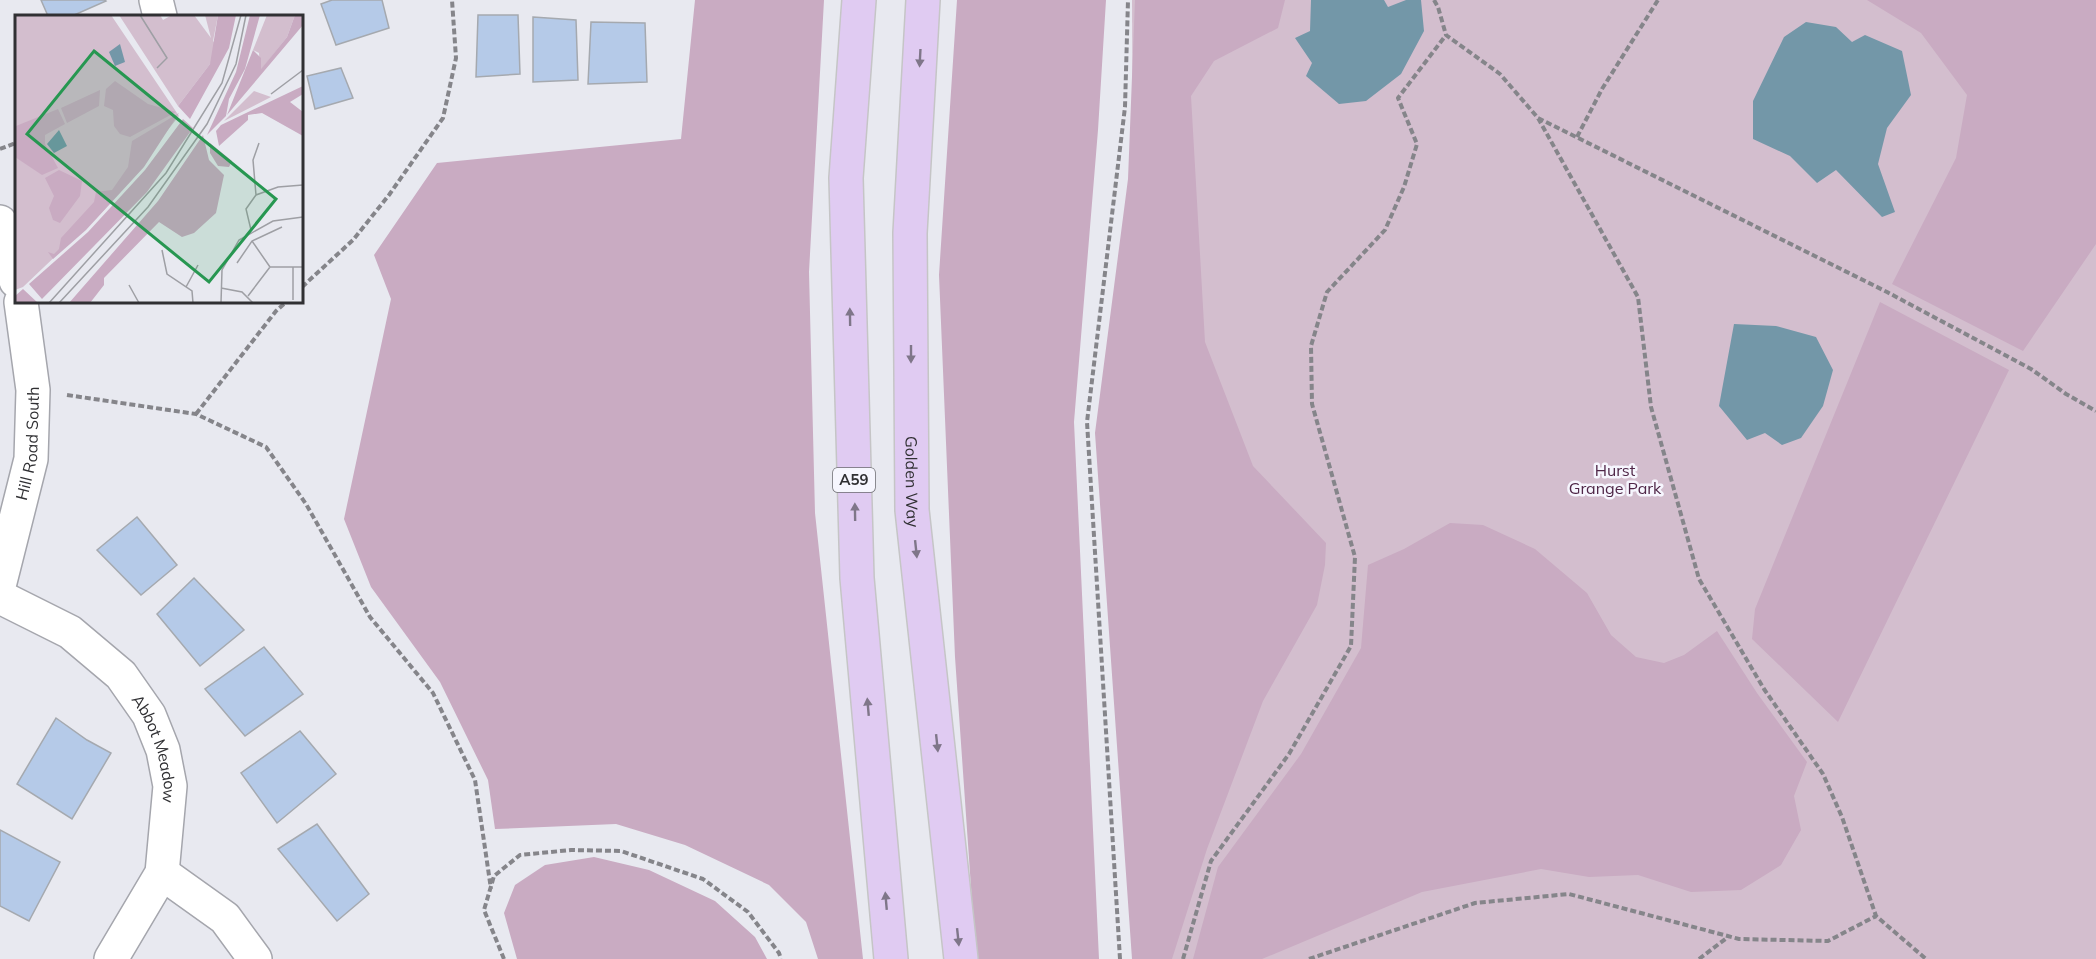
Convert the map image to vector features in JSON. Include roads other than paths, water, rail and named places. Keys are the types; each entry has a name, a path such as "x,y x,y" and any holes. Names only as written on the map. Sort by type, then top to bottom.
{"highway":[{"name":"A59","path":"859,0 846,178 856,578 891,959"},
{"name":"Golden Way","path":"923,0 910,233 912,510 961,959"}],"street":[{"path":"156,0 160,15"},
{"path":"0,222 15,277"},
{"name":"Hill Road South","path":"0,582 31,459 33,390 21,303"},
{"name":"Abbot Meadow","path":"0,597 70,632 121,675 149,715 164,750 170,786 162,873 111,959"},
{"path":"162,873 225,918 255,959"}],"water":[{"path":"1311,0 1384,0 1388,7 1406,0 1421,0 1424,31 1401,74 1366,101 1339,104 1306,76 1312,63 1295,38 1310,31"},
{"path":"1806,22 1836,27 1852,42 1865,35 1902,51 1911,95 1887,128 1878,164 1895,212 1882,217 1836,170 1817,183 1790,156 1753,139 1753,101 1784,37"},
{"path":"1734,324 1776,326 1816,337 1833,370 1823,406 1801,438 1782,445 1765,433 1747,440 1719,406"}],"park label":[{"name":"Hurst Grange Park","path":"1615,479"}]}
